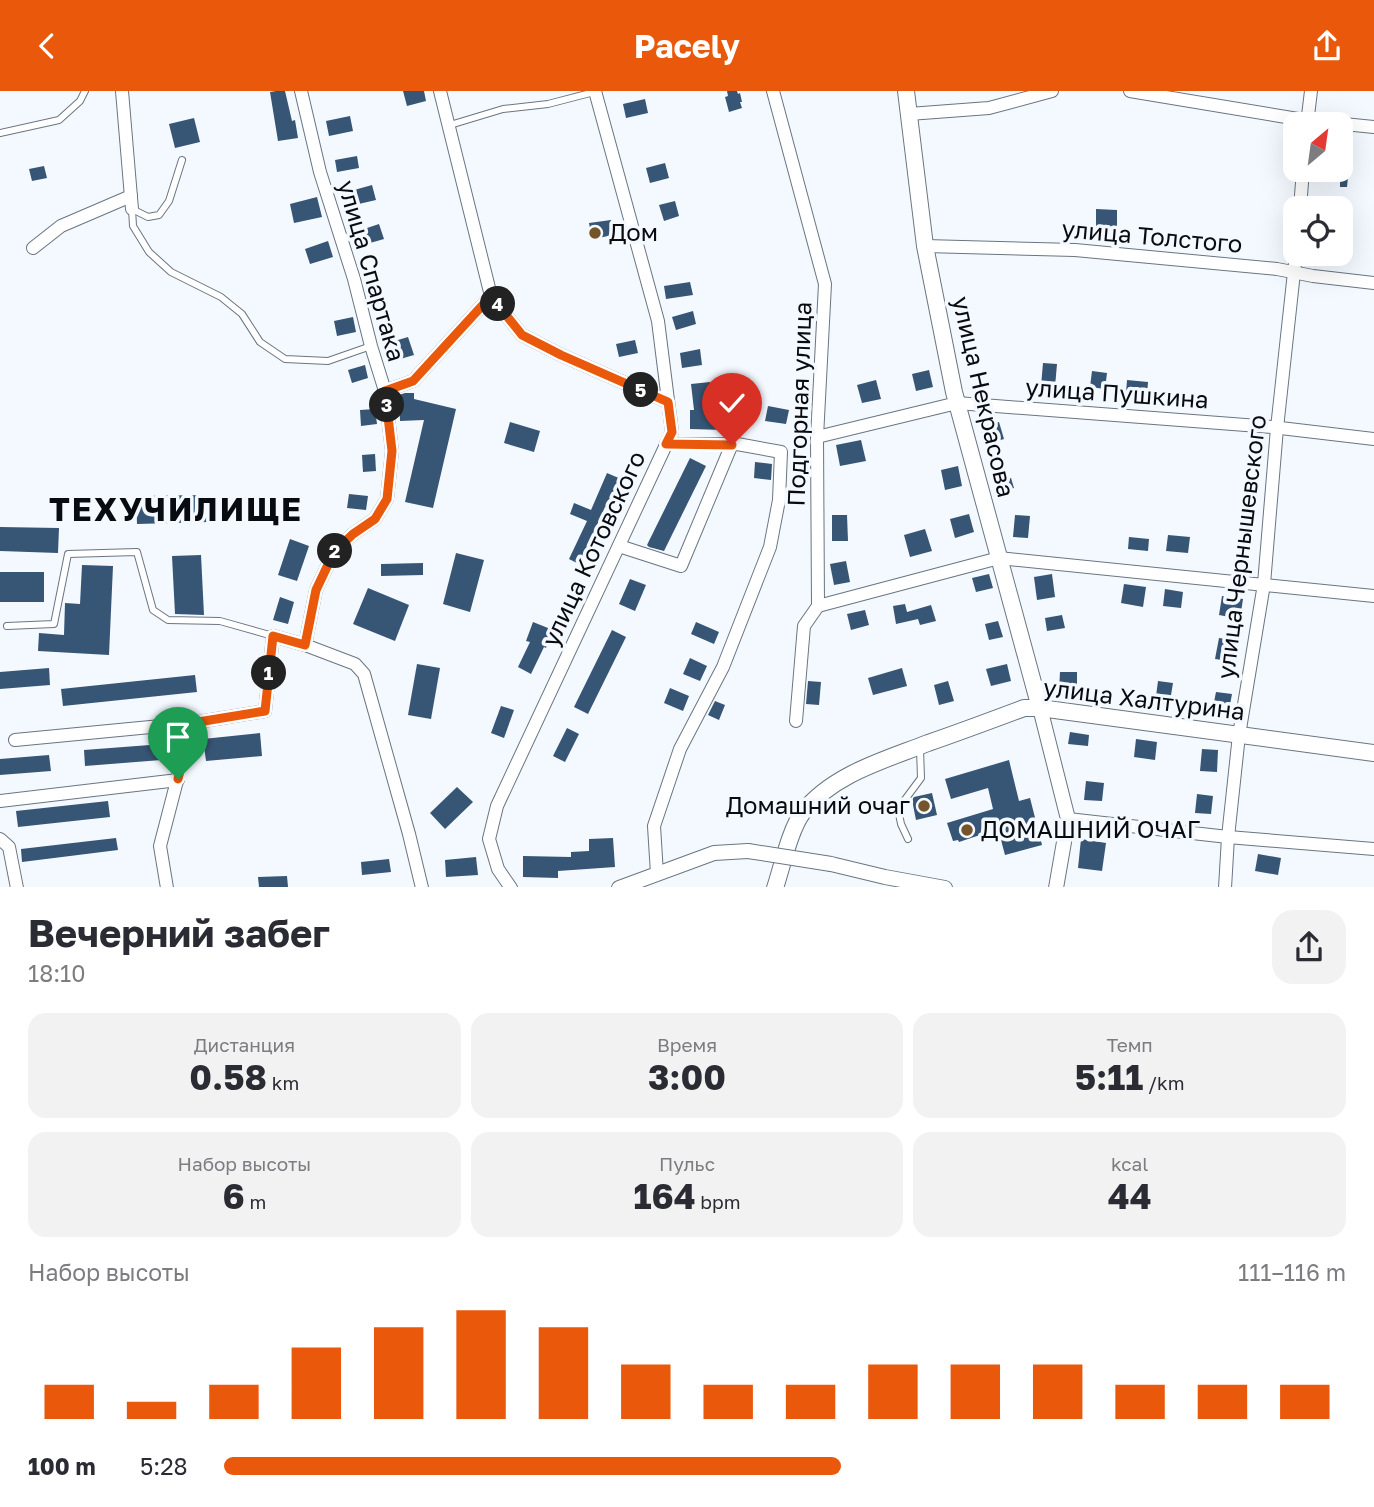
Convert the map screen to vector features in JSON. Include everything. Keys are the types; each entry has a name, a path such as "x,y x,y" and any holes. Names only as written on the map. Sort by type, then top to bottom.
{"main road":[{"name":"улица Некрасова","path":"906,91 925,246 957,403 1040,708"},
{"name":"улица Халтурина","path":"775,887 791,837 802,814 822,793 881,760 1024,708 1239,734 1374,754"}],"street":[{"path":"33,248 61,226 132,202 122,91"},
{"name":"улица Спартака","path":"302,91 320,172 354,279 385,391 392,451 387,499 375,519 353,534 334,552 316,590 305,645"},
{"path":"440,91 491,296 522,335 668,402"},
{"name":"улица Котовского","path":"511,887 498,869 489,839 497,806 672,432 658,321 596,91"},
{"name":"Подгорная улица","path":"773,91 825,284 817,437 818,607 804,626 796,721"},
{"path":"909,114 989,108 1052,91"},
{"path":"1130,91 1283,118"},
{"path":"1308,112 1311,91"},
{"path":"1353,125 1374,127"},
{"name":"улица Толстого","path":"925,246 1075,250 1277,269 1374,283"},
{"name":"улица Чернышевского","path":"1225,887 1239,734 1264,584 1277,428 1295,266"},
{"path":"385,391 413,381 491,296"},
{"name":"улица Пушкина","path":"817,437 957,403 1277,428 1374,439"},
{"path":"657,874 654,826 675,762 723,667 771,547 779,500 781,452 732,445 666,444"},
{"path":"619,546 681,566 732,445"},
{"path":"818,607 999,558 1374,596"},
{"path":"15,740 192,723 265,711 273,636 305,645 355,664 364,674 422,887"},
{"path":"1040,708 1068,819 1056,887"},
{"path":"167,887 160,846 192,723"},
{"path":"0,801 178,779"},
{"path":"1068,819 1228,837 1374,849"},
{"path":"0,839 9,847 17,887"},
{"path":"619,887 714,853 748,851 831,864 945,887"}],"lane":[{"path":"0,132 59,120 80,100 85,91"},
{"path":"450,125 503,109 548,104 596,91"},
{"path":"132,202 148,217 159,215 169,201 182,160"},
{"path":"132,202 133,226 149,252 171,272 221,296 242,314 260,342 285,359 328,361 371,346"},
{"path":"7,627 54,624 68,554 137,552 153,610 168,620 220,621 273,636"},
{"path":"908,839 898,809 921,778 920,747"}],"building":[{"path":"285,91 298,138 278,141 270,92"},
{"path":"403,91 424,91 426,101 407,106"},
{"path":"727,91 740,93 742,108 729,112 725,97 728,96"},
{"path":"645,99 648,113 626,118 623,104"},
{"path":"350,116 353,131 329,136 326,121"},
{"path":"194,118 200,142 175,148 169,124"},
{"path":"357,156 359,168 337,172 335,160"},
{"path":"665,163 669,178 650,183 646,168"},
{"path":"44,166 47,178 32,181 29,169"},
{"path":"1340,182 1347,182 1347,187 1340,187"},
{"path":"372,185 376,200 350,206 347,192"},
{"path":"317,197 322,217 294,223 290,204"},
{"path":"675,201 679,216 664,221 659,205"},
{"path":"1096,209 1117,210 1117,229 1096,229"},
{"path":"611,220 614,235 592,239 589,223"},
{"path":"379,224 384,239 363,245 358,231"},
{"path":"328,241 333,257 310,264 305,249"},
{"path":"690,282 693,295 666,299 664,286"},
{"path":"693,311 696,324 676,330 672,317"},
{"path":"353,317 356,332 337,336 334,321"},
{"path":"408,337 414,355 393,361 388,343"},
{"path":"635,340 638,353 619,357 616,344"},
{"path":"700,349 702,365 682,368 680,353"},
{"path":"1043,363 1057,364 1055,387 1041,386"},
{"path":"365,365 368,378 352,383 348,370"},
{"path":"929,370 933,387 916,391 912,374"},
{"path":"1092,371 1107,373 1105,389 1090,387"},
{"path":"876,380 881,399 862,403 857,385"},
{"path":"1127,380 1148,382 1147,395 1126,393"},
{"path":"710,382 713,410 724,411 724,430 690,429 690,410 694,410 691,384"},
{"path":"414,393 414,399 456,409 433,508 405,502 424,420 400,421 399,395"},
{"path":"768,406 789,410 786,424 765,421"},
{"path":"375,409 377,424 361,426 360,410"},
{"path":"510,422 540,431 534,452 504,443"},
{"path":"999,422 1004,439 985,445 980,427"},
{"path":"861,440 866,461 840,466 836,445"},
{"path":"375,454 376,471 363,472 362,455"},
{"path":"690,458 706,466 664,551 649,547 647,545"},
{"path":"755,462 772,464 771,480 754,478"},
{"path":"958,466 962,486 945,490 941,470"},
{"path":"607,473 621,479 608,508 605,507 581,565 569,559 587,521 570,514 574,503 591,510"},
{"path":"1011,478 1014,488 997,492 994,482"},
{"path":"349,494 368,496 366,510 347,508"},
{"path":"207,495 208,522 137,524 136,496"},
{"path":"969,514 974,532 955,538 950,519"},
{"path":"832,515 847,515 848,541 832,541"},
{"path":"1015,515 1030,516 1028,538 1013,537"},
{"path":"0,527 59,528 58,553 0,551"},
{"path":"925,529 932,551 910,557 904,535"},
{"path":"1168,535 1190,537 1188,553 1166,551"},
{"path":"1129,537 1149,539 1148,551 1128,549"},
{"path":"290,539 309,546 297,581 278,575"},
{"path":"456,553 484,560 470,612 443,604"},
{"path":"201,555 204,615 175,614 172,556"},
{"path":"846,561 850,582 834,585 830,564"},
{"path":"423,563 423,575 381,576 381,564"},
{"path":"82,565 113,566 109,655 38,651 39,633 64,635 65,603 80,604"},
{"path":"0,572 44,572 44,602 0,602"},
{"path":"989,574 993,588 976,592 972,578"},
{"path":"1052,574 1055,597 1037,600 1034,577"},
{"path":"630,579 646,585 635,611 619,604"},
{"path":"1124,584 1146,587 1143,607 1121,603"},
{"path":"368,588 409,605 395,641 353,624"},
{"path":"1165,589 1183,592 1181,608 1163,606"},
{"path":"1222,596 1243,599 1240,619 1219,615"},
{"path":"280,597 294,602 288,624 273,620"},
{"path":"905,604 907,612 931,605 936,621 920,625 918,619 896,624 893,606"},
{"path":"865,610 869,625 851,630 847,614"},
{"path":"1062,615 1065,628 1047,631 1045,618"},
{"path":"998,621 1003,637 989,640 985,624"},
{"path":"533,622 553,630 531,674 518,667 530,642 526,641"},
{"path":"696,622 719,632 714,644 691,634"},
{"path":"612,630 626,637 588,714 574,707"},
{"path":"1219,638 1233,640 1229,661 1215,659"},
{"path":"690,658 707,666 700,681 683,674"},
{"path":"417,664 440,668 431,719 408,715"},
{"path":"1007,664 1011,681 991,686 986,669"},
{"path":"49,668 50,685 0,689 0,672"},
{"path":"902,668 907,686 873,695 868,678"},
{"path":"1060,672 1077,672 1077,692 1059,691"},
{"path":"195,675 197,692 63,706 61,689"},
{"path":"808,681 821,682 819,705 806,704"},
{"path":"948,681 954,701 939,705 934,685"},
{"path":"1158,681 1173,683 1169,707 1155,704"},
{"path":"670,688 689,696 683,711 664,703"},
{"path":"1216,692 1232,694 1228,715 1212,712"},
{"path":"715,701 725,705 719,720 708,715"},
{"path":"501,706 514,710 504,738 491,733"},
{"path":"567,728 579,734 565,762 553,756"},
{"path":"1070,732 1089,735 1088,746 1068,744"},
{"path":"260,733 262,756 206,761 203,739"},
{"path":"1136,739 1157,742 1155,760 1134,757"},
{"path":"176,743 174,759 85,766 84,750"},
{"path":"1202,749 1218,750 1217,772 1200,771"},
{"path":"49,755 51,771 0,775 0,759"},
{"path":"1009,760 1019,801 1030,798 1042,845 1005,855 998,829 959,842 953,841 947,823 993,809 988,788 951,799 945,779"},
{"path":"1086,781 1104,783 1102,801 1084,800"},
{"path":"457,787 473,802 445,829 430,813"},
{"name":"Домашний очаг","path":"932,793 937,815 916,820 912,800 914,797"},
{"path":"1197,794 1213,796 1211,814 1195,813"},
{"path":"108,801 110,817 18,827 16,811"},
{"path":"116,838 118,850 22,862 21,849"},
{"path":"613,838 615,867 558,871 558,878 523,877 523,856 571,857 571,852 589,851 589,839"},
{"path":"1081,839 1106,843 1102,871 1078,868"},
{"path":"1258,854 1281,858 1278,875 1255,871"},
{"path":"476,857 478,875 446,877 445,860"},
{"path":"389,859 391,872 362,875 361,862"},
{"path":"287,876 288,887 259,887 258,877"}],"place":[{"name":"Дом","path":"595,233"},
{"name":"Домашний очаг","path":"924,806"},
{"name":"ДОМАШНИЙ ОЧАГ","path":"967,830"}],"district":[{"name":"ТЕХУЧИЛИЩЕ","path":"176,510"}],"route":[{"path":"178,779 192,723 265,711 273,636 305,645 316,590 334,552 353,534 375,519 387,499 392,451 385,391 413,381 491,296 522,335 668,402 672,432 666,444 732,445"}]}
